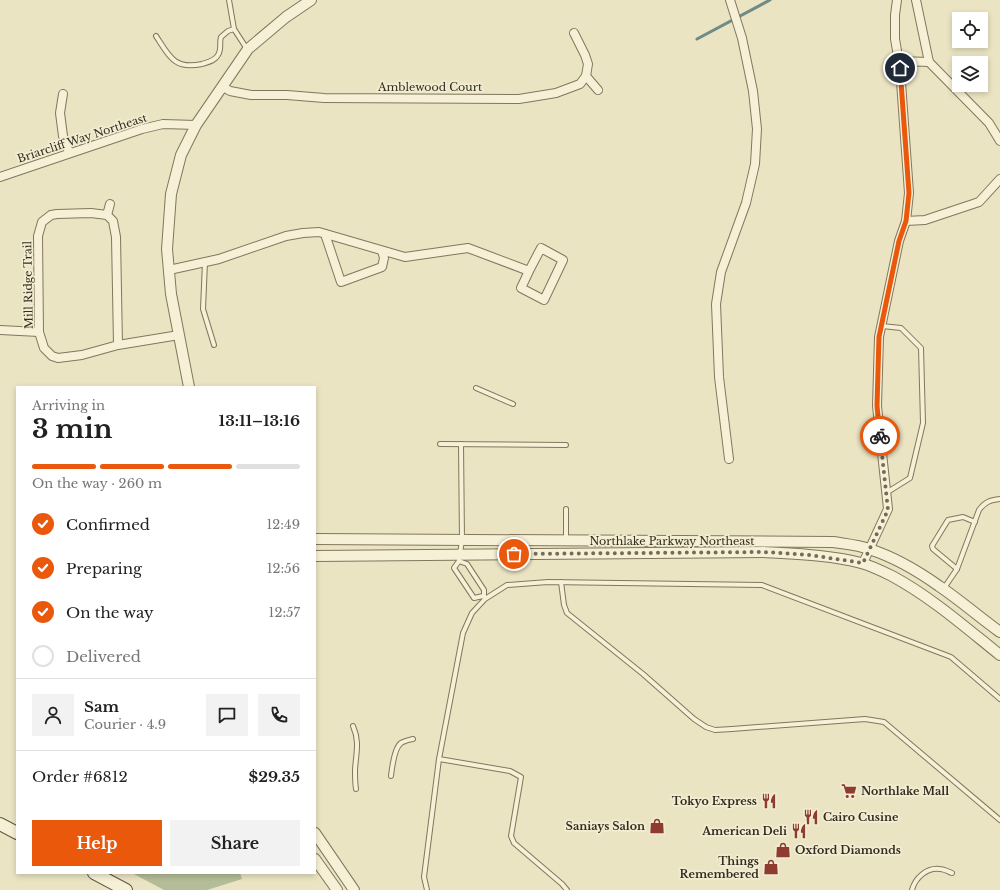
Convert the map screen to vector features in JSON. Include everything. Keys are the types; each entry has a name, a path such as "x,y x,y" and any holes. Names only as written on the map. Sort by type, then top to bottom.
{"main road":[{"path":"0,824 16,832"},
{"path":"96,874 126,890"}],"street":[{"path":"189,386 172,294 167,249 172,194 181,155 196,125 248,50 286,17 311,0"},
{"path":"729,458 719,377 716,304 721,272 746,203 755,164 757,129 753,91 743,46 730,0"},
{"path":"863,563 888,510 877,406 879,337 899,241 906,221 909,193 899,61 895,39 895,15 897,0"},
{"path":"916,0 929,62 989,124 1000,141"},
{"path":"574,33 588,64 586,76 598,90"},
{"path":"899,61 929,62"},
{"name":"Amblewood Court","path":"223,87 230,91 251,95 287,95 324,98 519,99 556,93 580,84 586,76"},
{"path":"63,94 60,113 63,136 69,152"},
{"name":"Briarcliff Way Northeast","path":"0,177 69,152 149,127 164,124 196,125"},
{"path":"906,221 925,220 979,202 1000,179"},
{"path":"110,204 107,215 113,221 116,238 118,345"},
{"name":"Mill Ridge Trail","path":"107,215 91,213 57,214 51,215 42,222 38,236 40,332 44,348 52,356 58,358 82,355 118,345 179,335"},
{"path":"169,270 219,259 286,236 319,232 405,257 468,248 529,271"},
{"path":"326,234 341,282 382,267 384,258 382,251"},
{"path":"541,248 563,260 544,300 521,288 529,271 541,248"},
{"path":"0,330 40,332"},
{"name":"Northlake Parkway Northeast","path":"316,539 833,542 870,549 895,560 943,589 1000,632"},
{"name":"Northlake Parkway Northeast","path":"316,556 459,558 764,552 809,555 863,563 880,570 910,586 928,598 1000,655"},
{"path":"316,834 354,890"},
{"path":"316,859 337,890"}],"lane":[{"path":"229,0 234,29 248,50"},
{"path":"156,36 170,58 180,64 189,66 213,61 218,56 220,50 221,37 234,29"},
{"path":"205,262 204,309 214,345"},
{"path":"881,326 901,328 921,348 923,423 910,478 886,493"},
{"path":"476,388 513,404"},
{"path":"440,444 566,445"},
{"path":"461,444 462,540 459,558 454,568 474,598 484,597 507,585 562,582 762,585 951,658 1000,699"},
{"path":"943,589 957,569 979,510 983,504 990,500 1000,499"},
{"path":"566,510 566,540"},
{"path":"957,569 933,549 932,546 948,520 962,517 975,522"},
{"path":"427,890 424,876 439,759 464,633 472,613 484,597 484,590 467,564 459,558"},
{"path":"562,582 564,605 567,613 643,674 694,719 706,727 715,730 865,719 884,722 1000,820"},
{"path":"353,726 357,735 358,743 355,771 356,789"},
{"path":"391,776 397,748 401,743 413,739"},
{"path":"439,759 510,771 521,777 511,836 514,843 567,890"},
{"path":"912,890 914,882 928,871 939,868 952,873"}],"green space":[{"path":"134,874 240,874 242,879 207,890 164,890"}],"waterway":[{"path":"697,39 770,0"}],"way so far":[{"path":"514,554 764,552 809,555 863,563 888,510 880,436"}],"place":[{"name":"Northlake Mall","path":"849,791"},
{"name":"Tokyo Express","path":"769,801"},
{"name":"Cairo Cusine","path":"811,817"},
{"name":"Saniays Salon","path":"657,826"},
{"name":"American Deli","path":"799,831"},
{"name":"Oxford Diamonds","path":"783,850"},
{"name":"Things Remembered","path":"771,867"}],"route":[{"path":"880,436 877,406 879,337 899,241 906,221 909,193 900,68"}]}
